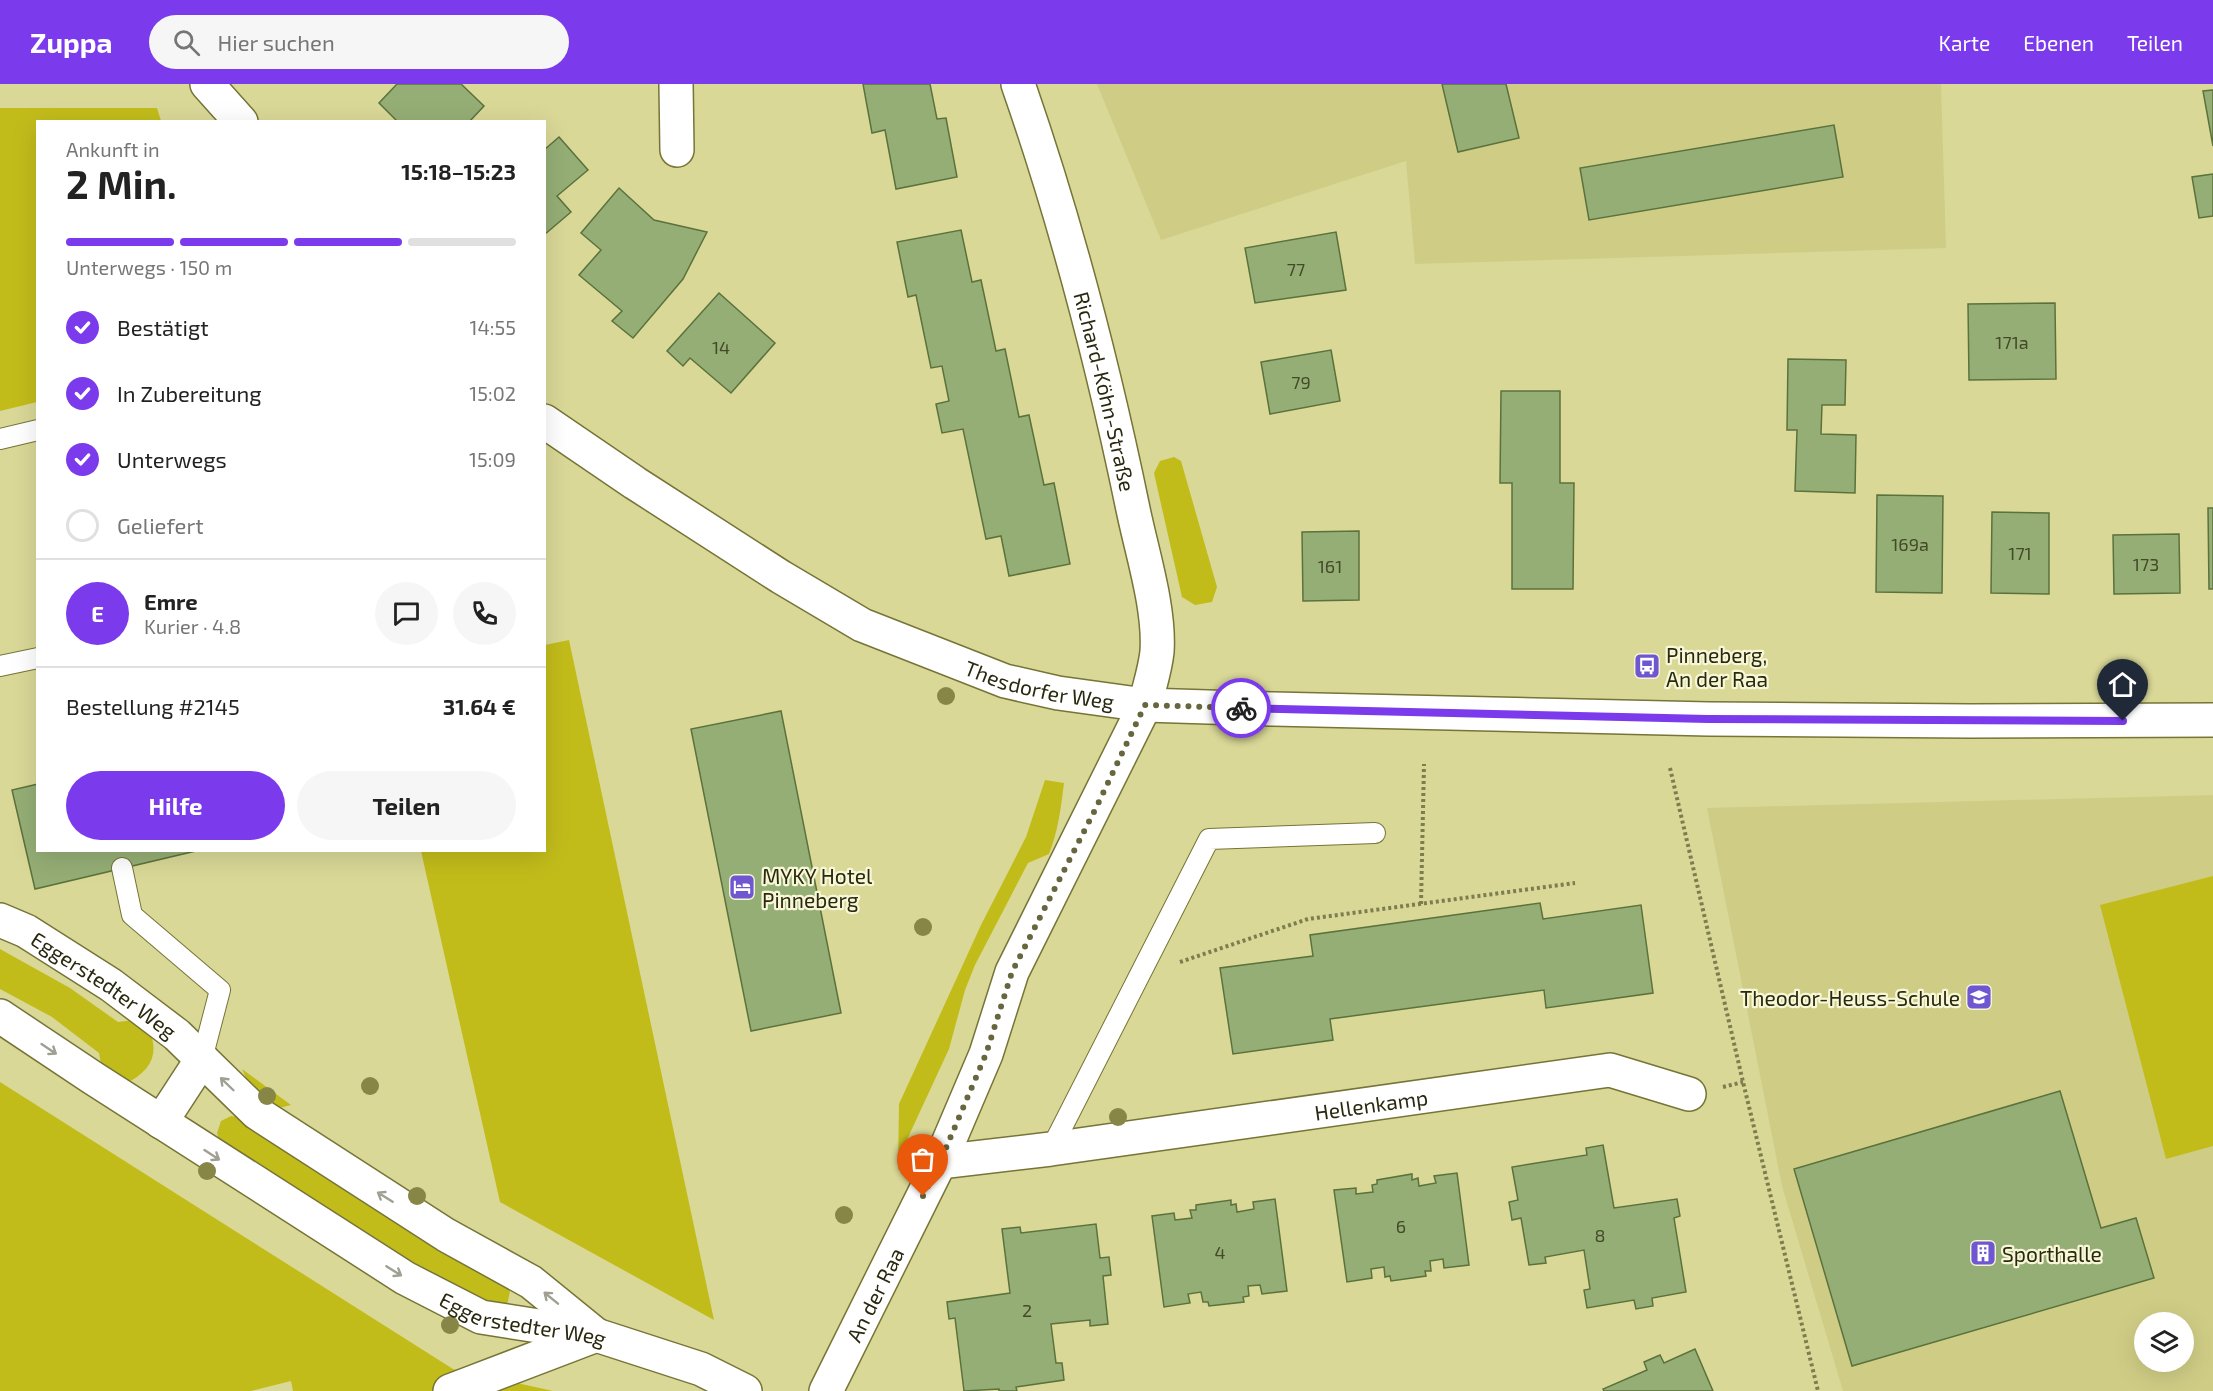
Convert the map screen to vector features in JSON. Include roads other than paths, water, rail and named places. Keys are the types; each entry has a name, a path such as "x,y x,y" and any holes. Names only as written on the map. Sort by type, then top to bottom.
{"street":[{"path":"207,84 239,120"},
{"path":"675,84 677,150"},
{"name":"Richard-Köhn-Straße","path":"1018,84 1049,173 1079,277 1116,428 1154,607 1156,653 1145,705"},
{"name":"Thesdorfer Weg","path":"546,422 645,490 781,577 862,625 1005,681 1058,693 1145,705 1708,719 2213,720"},
{"name":"An der Raa","path":"826,1391 940,1162 986,1054 1012,972 1096,808 1145,705"},
{"name":"Eggerstedter Weg","path":"0,920 26,931 111,985 177,1035 257,1113 446,1235 531,1282 596,1335"},
{"name":"Eggerstedter Weg","path":"0,1016 405,1278 481,1317 596,1335"},
{"path":"161,1122 202,1059"},
{"name":"Hellenkamp","path":"940,1162 1051,1149 1610,1070 1689,1094"},
{"path":"450,1391 596,1335 701,1369 745,1391"}],"lane":[{"path":"0,439 36,430"},
{"path":"0,666 36,658"},
{"path":"1051,1149 1209,839 1375,833"},
{"path":"122,868 132,915 220,990 202,1059"}],"place":[{"name":"Pinneberg, An der Raa","path":"1647,666"},
{"name":"MYKY Hotel Pinneberg","path":"742,887"},
{"name":"Theodor-Heuss-Schule","path":"1979,997"},
{"name":"Sporthalle","path":"1983,1253"}]}
